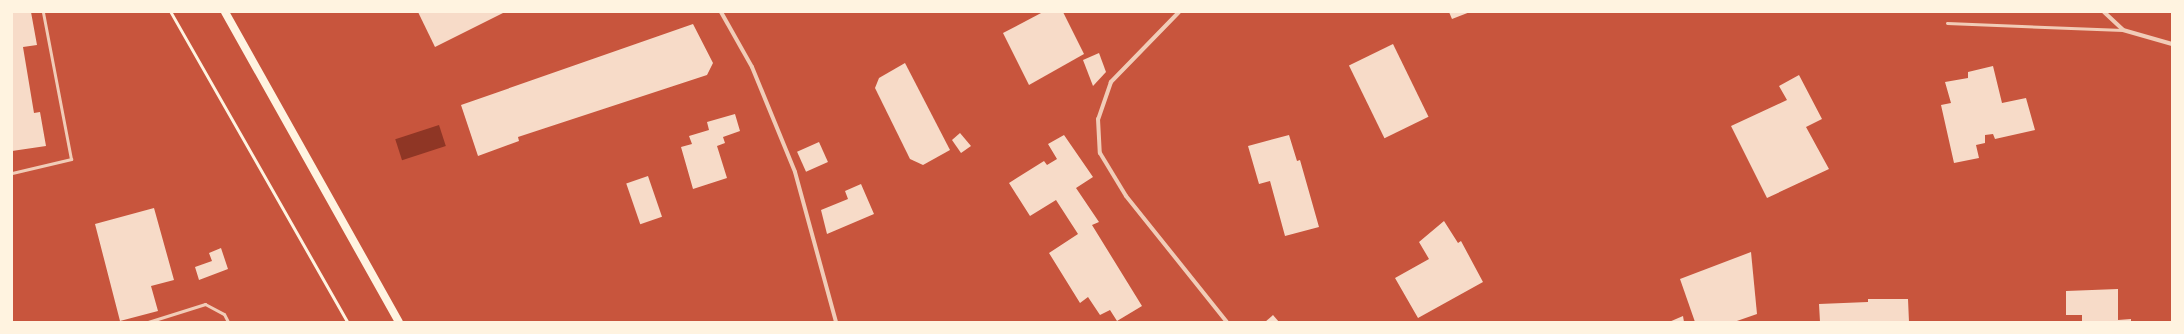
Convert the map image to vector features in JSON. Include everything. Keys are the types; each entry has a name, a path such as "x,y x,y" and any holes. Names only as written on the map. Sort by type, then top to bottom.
{"main road":[{"path":"225,12 398,322"}],"street":[{"path":"721,12 752,67 795,172 836,322"},
{"path":"1180,12 1111,82 1098,119 1100,153 1126,196 1227,322"},
{"path":"2104,12 2123,30 2172,44"}],"lane":[{"path":"12,173 71,159 43,12"},
{"path":"1948,23 2123,30"},
{"path":"148,322 205,304 224,314 228,322"}],"path":[{"path":"171,12 348,322"}],"shaded area":[{"path":"439,125 446,146 402,160 395,139"}],"building":[{"path":"12,12 31,12 37,45 23,47 34,113 40,112 46,146 12,151"},
{"path":"418,12 505,12 435,47"},
{"path":"1043,12 1063,12 1084,54 1029,85 1003,33"},
{"path":"1449,12 1470,12 1452,19"},
{"path":"693,24 713,63 707,75 518,137 519,141 478,156 461,105"},
{"path":"1393,44 1429,117 1384,138 1349,65"},
{"path":"1099,53 1106,72 1093,86 1083,60"},
{"path":"905,63 950,150 923,165 910,159 875,88 879,78"},
{"path":"1993,66 2002,103 2026,98 2035,130 1995,139 1993,134 1985,135 1985,143 1976,145 1979,158 1954,163 1941,105 1951,103 1945,82 1968,78 1968,72"},
{"path":"1799,75 1822,119 1806,127 1829,169 1767,198 1731,126 1787,100 1779,86"},
{"path":"735,114 740,131 723,137 725,143 717,146 727,178 693,189 681,147 692,144 689,136 709,130 707,122"},
{"path":"960,133 971,146 961,153 952,140"},
{"path":"1064,135 1093,177 1076,188 1099,222 1092,225 1142,306 1117,321 1110,310 1100,315 1088,297 1080,303 1049,253 1078,234 1056,200 1030,216 1009,183 1044,161 1047,165 1057,159 1048,144"},
{"path":"1289,135 1297,161 1300,160 1319,227 1285,236 1270,181 1259,184 1248,146"},
{"path":"819,142 828,162 806,172 797,152"},
{"path":"648,176 662,217 640,224 626,183"},
{"path":"861,184 874,214 827,234 821,210 848,199 845,191"},
{"path":"154,208 174,280 151,286 158,311 120,321 95,224"},
{"path":"1444,221 1458,243 1461,241 1483,282 1418,318 1395,278 1429,259 1419,242"},
{"path":"221,248 228,269 199,280 195,267 212,261 209,253"},
{"path":"1751,252 1757,314 1734,322 1695,322 1680,279"},
{"path":"2118,289 2118,320 2131,319 2131,322 2082,322 2082,315 2066,315 2066,291"},
{"path":"1868,299 1908,299 1909,322 1820,322 1819,304 1868,302"},
{"path":"1273,315 1279,322 1265,322"},
{"path":"1683,316 1684,322 1669,322"}]}
